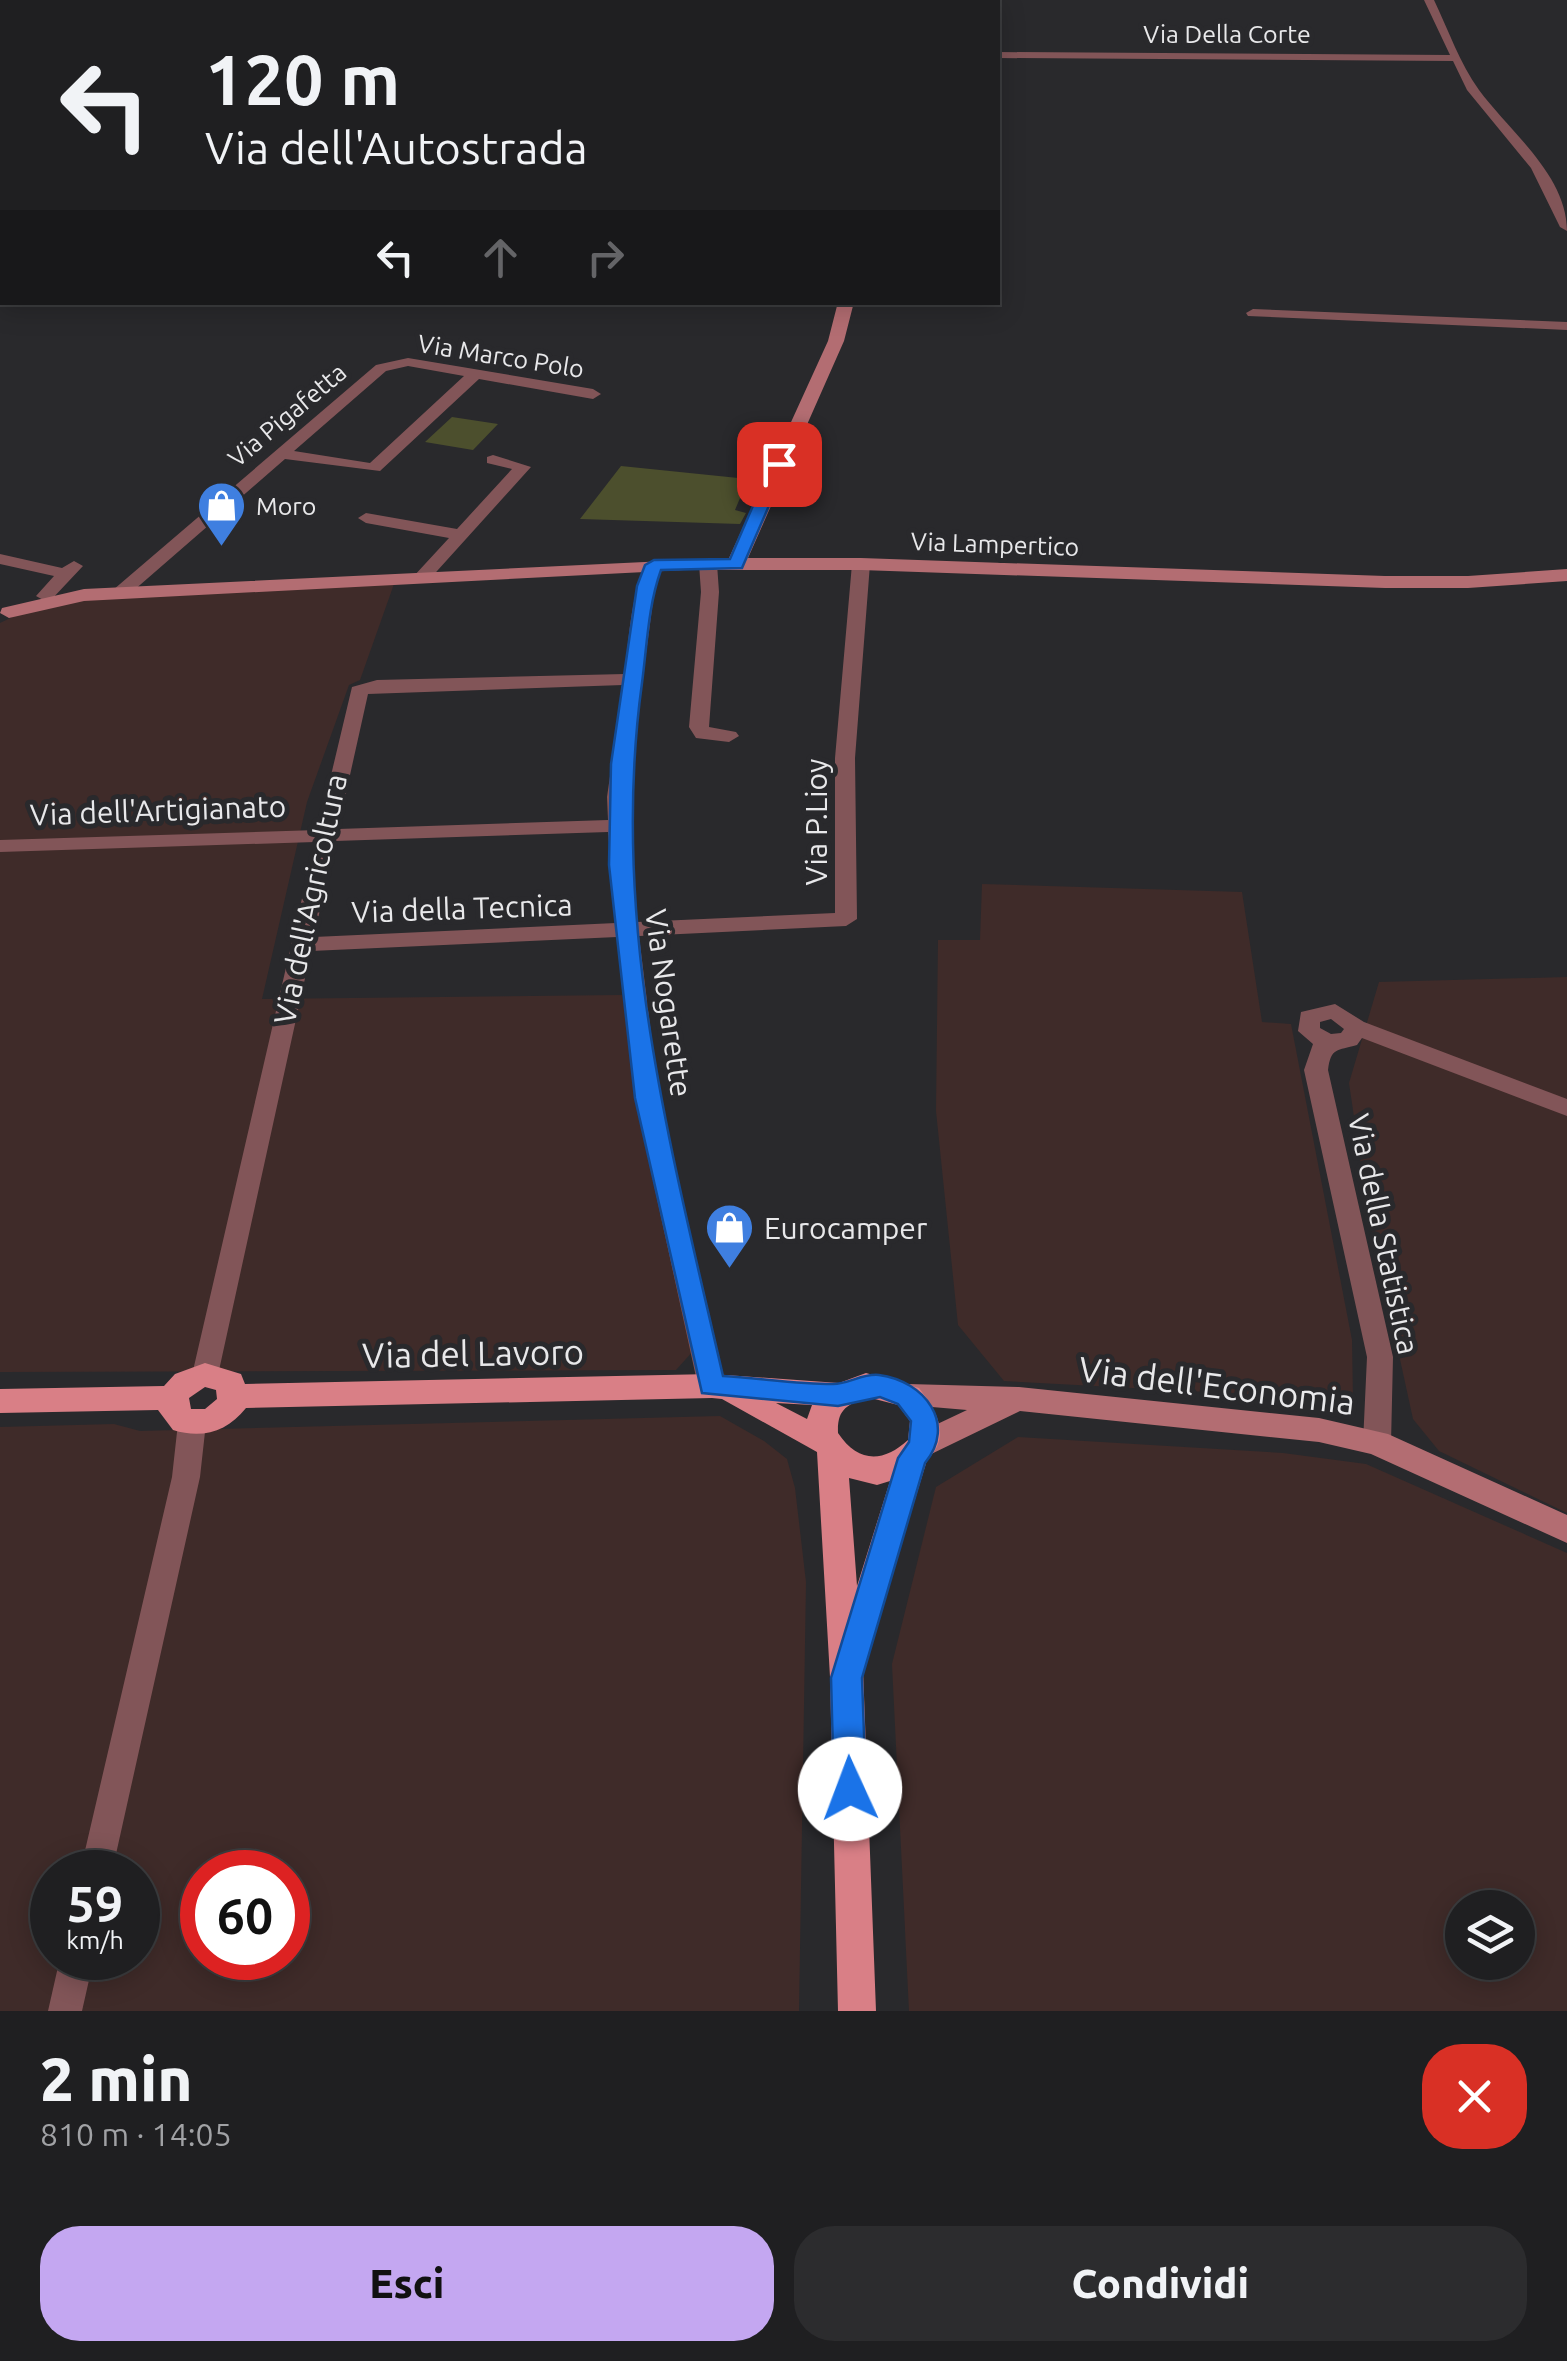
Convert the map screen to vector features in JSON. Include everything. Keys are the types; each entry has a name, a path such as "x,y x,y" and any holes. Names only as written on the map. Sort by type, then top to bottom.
{"main road":[{"path":"206,1375 230,1382 235,1396 221,1417 192,1424 173,1411 173,1398 189,1380 206,1375"},
{"name":"Via del Lavoro","path":"235,1396 712,1386 838,1395"},
{"name":"Via del Lavoro","path":"712,1386 762,1405 828,1448"},
{"path":"846,1678 925,1419 908,1396 866,1386 838,1395 822,1416 828,1448 846,1678 858,2011"},
{"path":"0,1401 173,1398"},
{"path":"828,1448 862,1470 898,1467 918,1452"}],"street":[{"path":"1429,0 1471,88 1549,185 1567,227"},
{"name":"Via Della Corte","path":"1000,54 1456,58"},
{"path":"736,564 836,340 845,305"},
{"path":"1253,313 1567,326"},
{"name":"Via Marco Polo","path":"401,362 593,394"},
{"name":"Via Pigafetta","path":"119,594 380,368 401,362"},
{"path":"280,454 374,468 474,375"},
{"path":"422,578 523,468 493,460"},
{"path":"366,518 462,535"},
{"path":"0,558 70,570 45,596"},
{"path":"708,564 699,727 703,734 730,736"},
{"name":"Via Lampertico","path":"4,606 45,596 654,565 861,564 1385,582 1468,582 1567,575"},
{"name":"Via P.Lioy","path":"625,931 846,919 845,758 861,564"},
{"name":"Via Nogarette","path":"654,565 632,679 618,826 625,931 647,1098 712,1386"},
{"name":"Via Lampertico","path":"4,606 67,596"},
{"name":"Via dell'Agricoltura","path":"206,1375 325,830 359,692 377,686 632,679"},
{"name":"Via dell'Artigianato","path":"0,836 618,826"},
{"name":"Via dell'Artigianato","path":"0,846 325,830"},
{"name":"Via della Tecnica","path":"302,944 625,931"},
{"name":"Via della Statistica","path":"1377,1443 1380,1357 1316,1070 1319,1051 1328,1042 1349,1040 1356,1027 1567,1108"},
{"name":"Via dell'Economia","path":"908,1396 1018,1399 1319,1430 1377,1443 1567,1530"},
{"path":"918,1452 1018,1399"},
{"path":"101,1850 186,1477 192,1424"},
{"path":"65,2011 72,1980"}],"shaded area":[{"path":"394,584 360,680 349,685 307,802 262,999 622,995 694,1350 676,1370 0,1372 0,623 33,607 70,600"},
{"path":"982,884 1242,892 1262,1022 1291,1024 1352,1340 1353,1400 1004,1381 958,1325 936,1111 938,940 980,940"},
{"path":"1567,977 1567,1513 1439,1451 1413,1419 1368,1212 1349,1083 1379,982"},
{"path":"720,1416 787,1459 795,1488 806,1582 799,2011 0,2011 0,1427 114,1424 140,1431"},
{"path":"1018,1437 1283,1453 1366,1464 1567,1553 1567,2011 909,2011 892,1664 936,1487"}],"green space":[{"path":"452,417 498,424 473,450 425,442"},
{"path":"621,466 748,479 735,510 746,513 740,524 580,519"}],"place":[{"name":"Moro","path":"221,548"},
{"name":"Eurocamper","path":"729,1270"}],"route":[{"path":"779,464 736,564 654,565 646,586 621,764 620,865 647,1098 712,1386 838,1395 851,1389 882,1386 908,1396 925,1419 923,1445 912,1458 846,1678 850,1789"}]}
